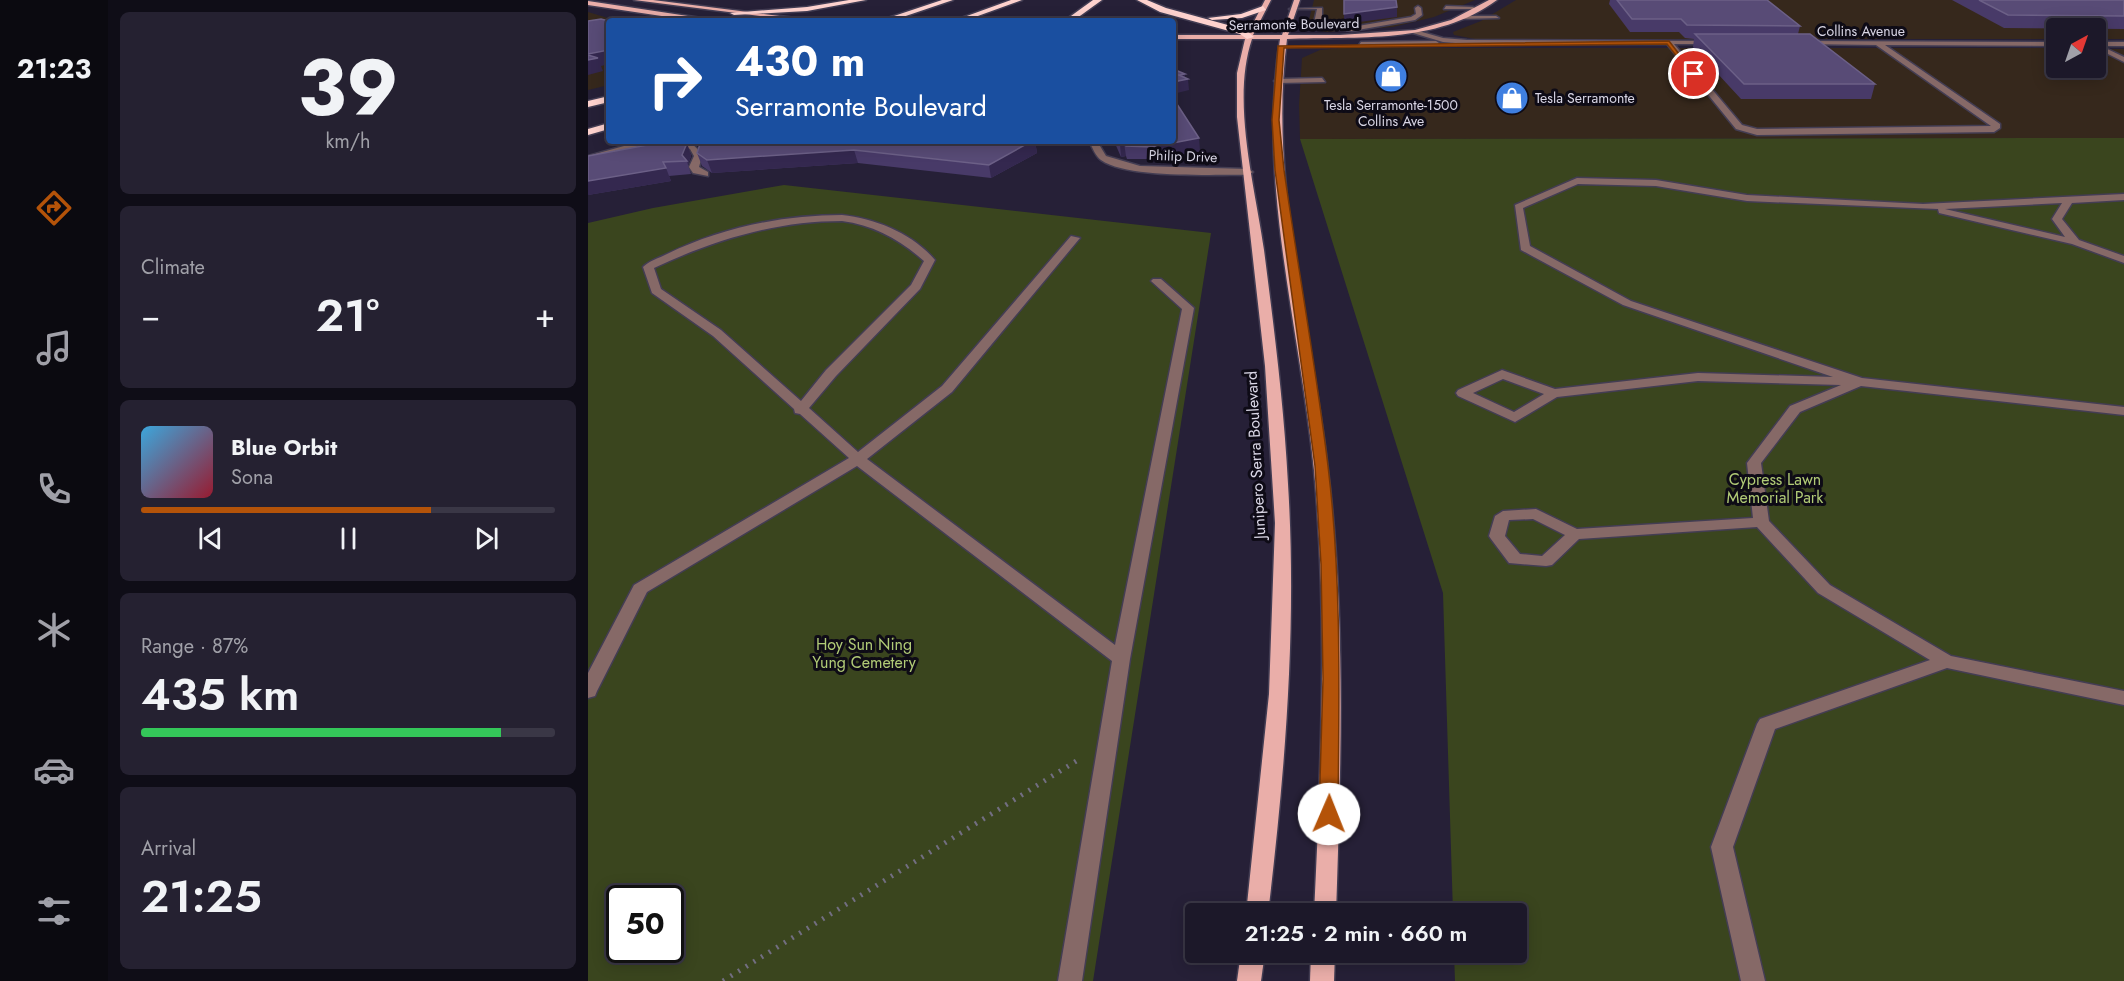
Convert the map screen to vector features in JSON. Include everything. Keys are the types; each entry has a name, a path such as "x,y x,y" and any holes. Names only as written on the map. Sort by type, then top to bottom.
{"highway":[{"path":"734,13 807,9 862,0"},
{"path":"804,18 867,0"},
{"path":"892,18 949,0"},
{"path":"966,18 1018,0"},
{"path":"1072,18 1098,0"},
{"path":"1141,0 1163,10 1243,32 1250,37"},
{"path":"1163,10 1220,18 1242,16 1263,8"},
{"path":"588,104 606,100"},
{"path":"588,132 606,127"}],"main road":[{"path":"637,0 779,18"},
{"name":"Junipero Serra Boulevard","path":"1258,903 1270,807 1283,564 1281,468 1275,387 1248,172 1241,88 1247,46 1268,0"},
{"path":"1297,0 1281,46 1276,120 1282,197 1322,466 1329,564 1331,679 1325,903"},
{"name":"Serramonte Boulevard","path":"1176,37 1352,36 1415,32 1460,18 1494,0"},
{"path":"588,3 688,18"},
{"name":"Serramonte Boulevard","path":"1235,46 1361,44 1404,39 1415,32"},
{"path":"1249,981 1251,963"},
{"path":"1322,981 1323,963"}],"street":[{"path":"1292,9 1317,9 1317,23 1320,26 1352,29 1413,19 1419,15 1418,8"},
{"path":"1446,8 1476,9"},
{"path":"1460,18 1496,18"},
{"path":"1415,32 1467,42"},
{"path":"1479,42 1479,53"},
{"path":"1669,42 1739,127 1757,132 1991,130 1997,126 1878,42"},
{"path":"1361,44 1727,42"},
{"name":"Collins Avenue","path":"1796,42 2046,44"},
{"path":"1920,43 1930,50"},
{"path":"1986,43 1996,50"},
{"path":"2106,45 2124,44"},
{"path":"2106,50 2124,60"},
{"path":"1278,81 1322,80"},
{"path":"588,159 640,144"},
{"path":"686,144 693,147 704,146"},
{"name":"Philip Drive","path":"1096,144 1103,158 1129,167 1248,172"},
{"path":"693,147 698,156 694,167 696,171 705,174"},
{"path":"1860,382 1627,303 1525,248 1518,207 1577,181 1656,183 1747,198 1923,207 2124,197"},
{"path":"2069,199 2057,219 2075,242"},
{"path":"1923,207 2075,242 2124,261"},
{"path":"800,410 831,373 915,287 930,260 908,241 858,220 827,218 765,226 699,244 648,267 656,291 717,333 800,410 858,459 1121,659"},
{"path":"588,691 640,589 858,459 947,389 1075,238"},
{"path":"1070,981 1106,742 1188,308 1157,281"},
{"path":"1554,393 1502,374 1463,393 1515,418 1554,393 1698,377 1860,382 2124,411"},
{"path":"1860,382 1794,409 1754,463 1761,522 1824,589 1946,661 2124,698"},
{"path":"1575,534 1761,522"},
{"path":"1753,981 1722,847 1767,724 1946,661"}],"path":[{"path":"723,981 1106,742"}],"shaded area":[{"path":"1314,0 1475,0 1434,17 1393,27 1326,32 1311,29 1308,24"},
{"path":"1516,0 2124,0 2124,39 2106,39 2106,18 2046,18 2046,39 1475,39 1454,35 1453,32 1481,21"},
{"path":"588,12 608,18 606,18 606,86 588,90"},
{"path":"1341,48 2046,48 2046,78 2106,78 2106,49 2124,49 2124,138 1300,139 1299,105 1302,58 1320,50"}],"green space":[{"name":"Cypress Lawn Memorial Park","path":"2124,138 2124,981 1455,981 1454,963 1527,963 1527,903 1453,903 1443,593 1300,139"},
{"name":"Hoy Sun Ning Yung Cemetery","path":"784,185 1211,233 1093,981 588,981 588,223 653,208"}],"building":[{"path":"1344,0 1396,0 1397,7 1344,14"},
{"path":"1617,0 1767,0 1800,26 1687,25 1681,19 1632,19"},
{"path":"1979,0 2124,0 2124,16 2008,15"},
{"path":"606,20 606,51 588,54 588,21"},
{"path":"1695,34 1810,34 1875,84 1744,84"},
{"path":"588,55 598,58 588,60"},
{"path":"1176,70 1185,74 1179,75 1188,79 1176,81"},
{"path":"1176,103 1199,138 1176,142"},
{"path":"653,144 687,144 682,155 687,161 663,162 666,168 588,181 588,156"},
{"path":"700,144 1027,144 989,165 854,150 707,160 697,153"},
{"path":"1125,144 1168,144 1152,147 1126,146"}],"place":[{"name":"Tesla Serramonte-1500 Collins Ave","path":"1391,76"},
{"name":"Tesla Serramonte","path":"1512,98"}],"route":[{"path":"1329,814 1331,679 1329,564 1322,466 1282,197 1276,120 1281,46 1395,43 1669,42 1694,74"}]}
